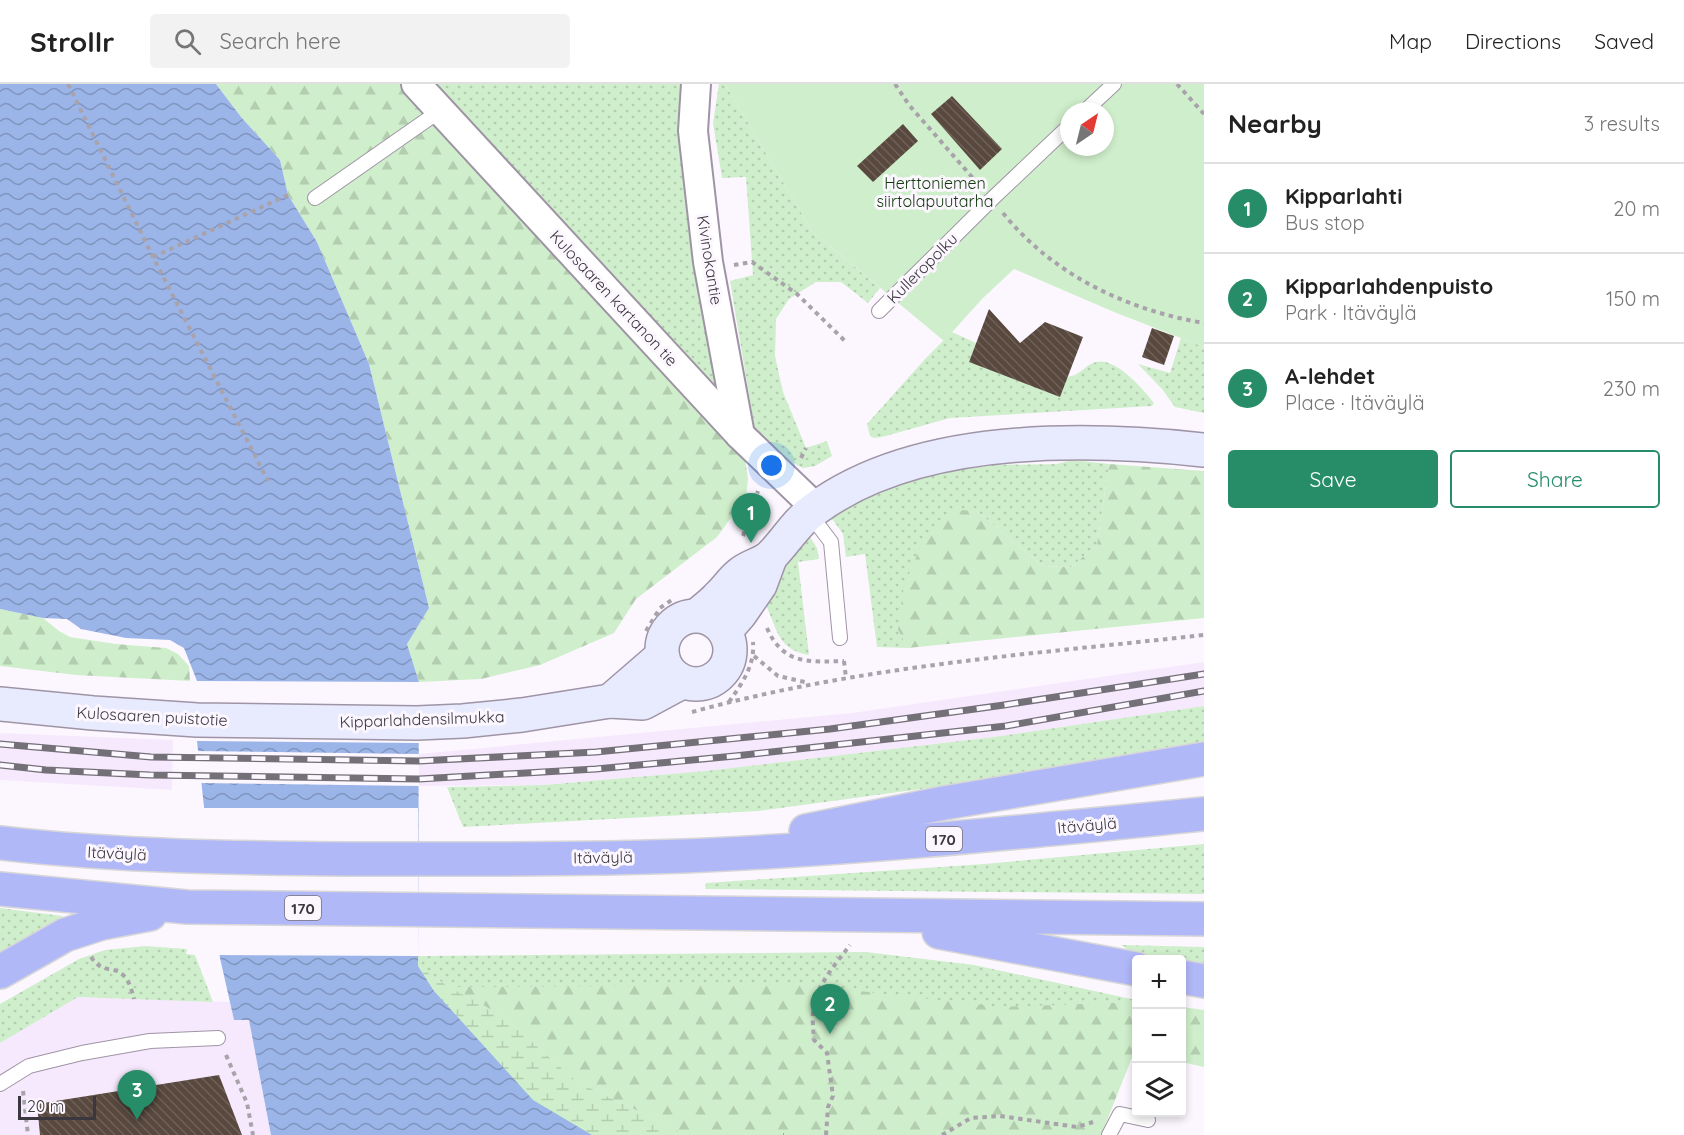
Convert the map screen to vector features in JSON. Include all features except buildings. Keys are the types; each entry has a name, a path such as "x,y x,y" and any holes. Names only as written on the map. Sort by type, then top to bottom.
{"highway":[{"path":"684,856 944,803 1204,759"},
{"name":"Itäväylä","path":"0,843 52,849 188,857 419,859 684,856 915,842 1204,814"},
{"name":"170","path":"0,889 187,907 418,909 849,930 1204,919"},
{"path":"0,972 65,935 102,923 187,907"},
{"path":"849,930 1132,968"},
{"path":"1186,978 1204,981"}],"main road":[{"path":"610,701 652,646 663,640 670,627 683,618 750,600 760,585 770,558 812,510 860,482 890,469 926,459 1003,447 1107,443 1204,450"},
{"path":"701,613 740,573 770,558"},
{"path":"652,646 669,671 682,682 697,685 711,681 723,672 729,659 730,644 701,613"},
{"name":"Kipparlahdensilmukka","path":"305,723 463,721 522,715 610,701 643,703 682,682"},
{"name":"Kulosaaren puistotie","path":"0,704 197,720 305,723"}],"street":[{"name":"Kulosaaren kartanon tie","path":"416,84 812,510"},
{"name":"Kivinokantie","path":"696,84 693,131 709,268 747,441"}],"lane":[{"path":"1095,102 1114,84"},
{"path":"315,198 441,110"},
{"name":"Kulleropolku","path":"879,311 1060,135"},
{"path":"812,510 831,542 840,638"},
{"path":"0,1084 29,1066 82,1053 139,1043 218,1038"},
{"path":"1109,1135 1120,1114 1148,1120"}],"path":[{"path":"68,84 153,257 268,481"},
{"path":"895,84 909,105 992,199 1017,231 1070,274 1134,304 1166,316 1204,323"},
{"path":"1177,84 1204,114"},
{"path":"153,257 288,195"},
{"path":"709,268 752,262 797,294 845,341"},
{"path":"743,536 758,492 758,465 747,441"},
{"path":"750,600 757,607 776,644 790,656 806,662 844,661"},
{"path":"652,646 660,608 701,613"},
{"path":"701,710 812,684 925,666 1204,635"},
{"path":"729,702 744,680 754,656 778,676 812,684"},
{"path":"826,1135 828,1107 833,1096 827,1053 814,1040 815,999 849,930"},
{"path":"85,949 97,966 125,976 134,999"},
{"path":"218,1038 247,1103 253,1135"},
{"path":"21,1071 28,1135"},
{"path":"942,1135 971,1118 1000,1116 1077,1127 1120,1114"}],"shaded area":[{"path":"1204,662 1204,706 994,737 706,771 544,785 419,786 419,754 852,713"},
{"path":"0,733 173,740 172,790 0,780"},
{"path":"78,997 230,1002 234,1020 249,1019 271,1135 0,1135 0,1043"}],"green space":[{"path":"216,84 404,84 745,459 748,479 746,497 717,537 636,599 614,633 540,665 481,679 419,682 407,644 429,608 369,364 317,242 288,195 280,160 241,117"},
{"path":"427,84 683,84 724,409"},
{"path":"719,84 725,84 812,231 880,288 868,303 841,282 816,282 789,299 776,319 775,356 783,392 806,448 827,441 832,456 815,466 803,468 785,459 755,431 730,281 753,275 746,177 722,178 713,123"},
{"name":"Herttoniemen siirtolapuutarha","path":"725,84 1204,84 1204,347 1114,312 1014,269 983,298 944,341 812,231"},
{"path":"952,332 976,343 969,362 1059,396 1067,377 1092,363 1104,362 1112,364 1128,375 1154,403 1152,406 950,418 882,437 870,436 867,424"},
{"path":"1181,338 1204,347 1204,413 1175,407 1162,389 1138,364 1170,373"},
{"path":"1072,460 1109,464 1097,545 1071,567 1043,566 977,511 898,630 908,648 877,647 865,554 846,557 843,534 830,516 871,493 939,473 993,465 1057,464"},
{"path":"1109,464 1204,471 1204,618 908,648 898,630 904,585 922,544 938,522 957,510 977,511 1043,566 1071,567 1097,545"},
{"path":"809,535 817,548 819,559 798,562 809,655 797,652 783,641 762,599"},
{"path":"0,609 43,618 70,637 166,648 178,654 189,666 190,681 76,675 0,666"},
{"path":"1204,706 1204,744 1017,776 758,811 463,827 447,787 544,785 706,771 994,737"},
{"path":"1204,844 1204,894 705,889 706,883 984,864"},
{"path":"0,908 62,916 68,923 0,957"},
{"path":"1121,945 1204,947 1204,971 1186,968 1186,955 1136,955"},
{"path":"145,946 187,949 186,954 195,955 213,1002 78,997 0,1043 0,1004 79,959 105,950"},
{"path":"866,952 974,965 1132,999 1132,1057 1101,1135 1015,1135 991,1128 975,1135 684,1135 577,1082 503,1016 449,987 418,966 418,956"},
{"path":"418,966 449,987 503,1016 577,1082 684,1135 541,1135"},
{"path":"807,985 999,1007 1132,1002 1132,1057 1101,1135 684,1135 577,1082 503,1016 449,987"},
{"path":"1186,1008 1204,1010 1204,1067 1186,1063"}],"water":[{"path":"0,84 216,84 241,117 280,160 288,195 317,242 369,364 429,608 407,644 419,682 418,966 434,991 533,1100 592,1135 271,1135 249,1020 234,1020 220,958 197,741 197,681 184,648 170,640 126,638 81,629 67,619 43,618 0,609"}],"pier":[{"path":"197,681 419,682 419,743 197,741"},
{"path":"195,751 419,754 419,786 199,783"},
{"path":"201,808 418,808 418,956 217,955"}],"railway":[{"path":"0,744 151,757 419,761 596,752 830,729 1204,674"},
{"path":"0,765 46,770 150,775 419,779 596,769 1006,726 1204,691"}],"place":[{"name":"Kipparlahti","path":"751,543"},
{"name":"Kipparlahdenpuisto","path":"830,1034"},
{"name":"A-lehdet","path":"137,1120"}]}
